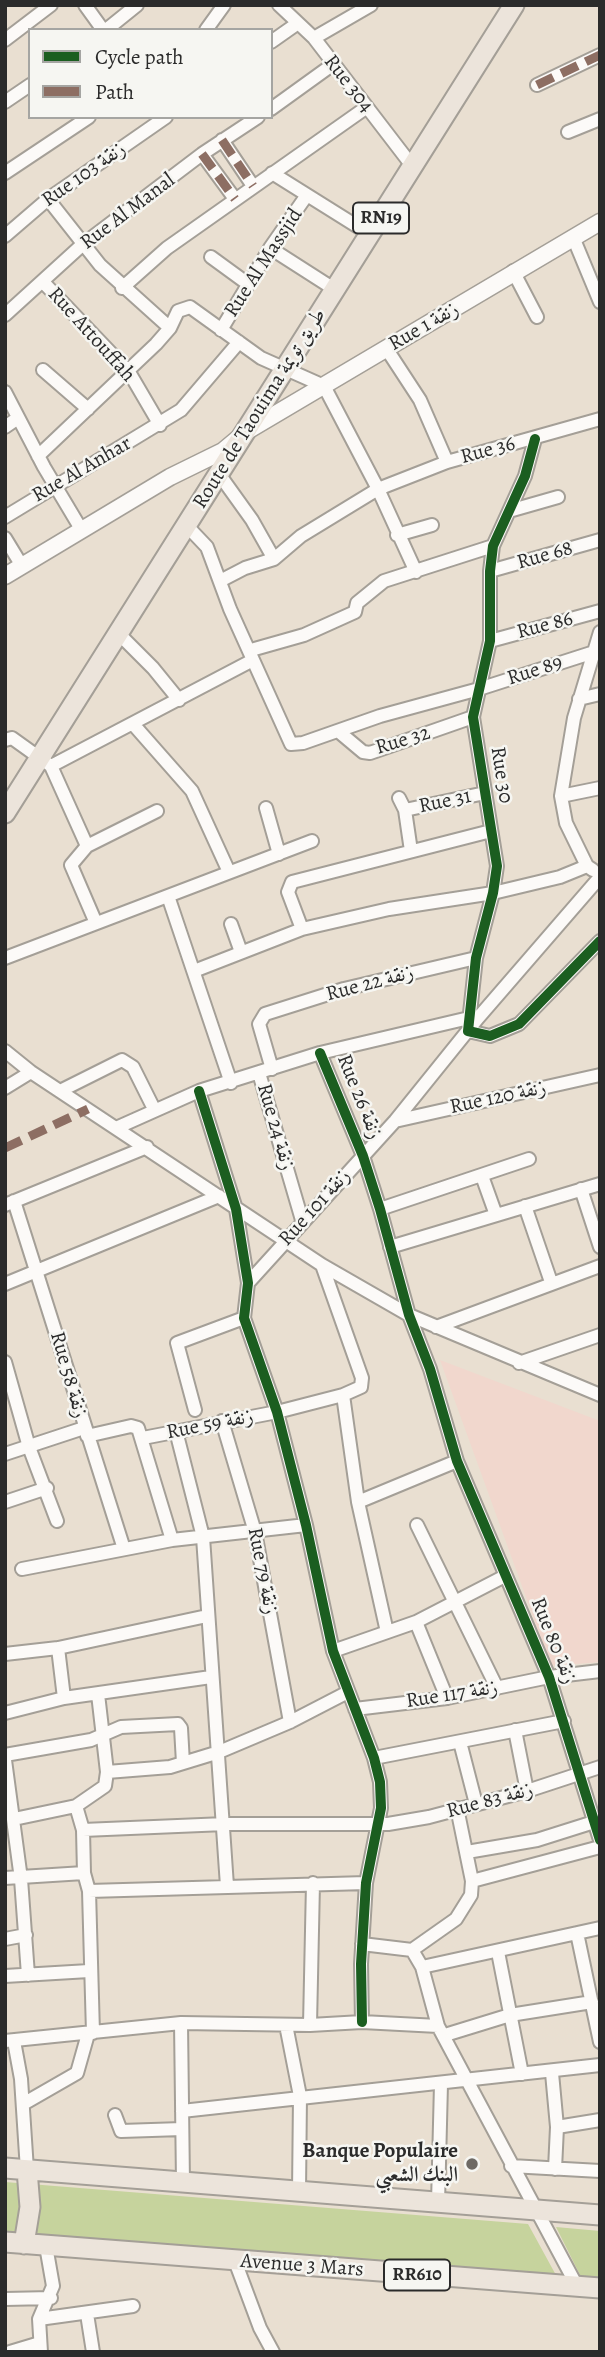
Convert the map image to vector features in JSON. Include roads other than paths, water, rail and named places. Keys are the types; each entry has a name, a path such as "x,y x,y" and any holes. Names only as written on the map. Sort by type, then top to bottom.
{"main road":[{"name":"Route de Taouima طريق تويمة","path":"5,813 45,762 119,634 514,5"},
{"path":"5,2168 600,2215"},
{"path":"15,2243 30,2207 27,2170"},
{"name":"Avenue 3 Mars","path":"15,2243 600,2288"}],"street":[{"path":"5,40 35,9 51,5"},
{"path":"85,5 103,28"},
{"path":"108,28 137,5"},
{"path":"207,28 224,5"},
{"name":"Rue 304","path":"279,5 314,38 332,65 413,167"},
{"path":"314,38 371,5"},
{"path":"273,41 298,23"},
{"path":"537,85 600,55"},
{"path":"273,107 332,65"},
{"path":"5,102 28,86"},
{"path":"122,288 167,248 367,107"},
{"path":"5,173 86,119"},
{"name":"Rue 103 زنقة","path":"5,236 48,199 163,119"},
{"name":"Rue Al Manal","path":"7,309 43,282 82,245 202,154 255,119"},
{"path":"568,132 600,119"},
{"path":"222,140 253,186"},
{"path":"202,154 235,199"},
{"path":"272,173 370,235"},
{"name":"Rue Al Massjid","path":"220,330 270,248 307,195"},
{"path":"48,199 82,245 122,288 170,328"},
{"name":"Rue 1 زنقة","path":"5,576 81,529 223,451 247,430 450,313 513,271 600,222"},
{"path":"573,237 600,302"},
{"path":"270,248 334,289"},
{"path":"211,257 248,284"},
{"path":"513,271 537,317"},
{"name":"Rue Attouffah","path":"43,282 129,372 160,425"},
{"path":"38,456 129,372 170,328 178,311 190,307 220,330 285,371 324,386 378,489 416,572"},
{"name":"Rue Al Anhar","path":"5,517 160,425 193,398 239,342"},
{"path":"386,348 419,400 447,462"},
{"path":"43,370 88,409"},
{"path":"5,391 38,456 81,529"},
{"path":"5,427 18,418"},
{"name":"Rue 36","path":"274,559 301,536 378,489 447,462 600,419"},
{"name":"Rue 30","path":"468,1025 476,958 493,893 497,866 473,717 490,641 490,572 493,546 525,476 535,439"},
{"path":"219,474 252,520 274,559 245,568 220,581"},
{"path":"509,511 558,497"},
{"path":"397,535 432,525"},
{"path":"187,526 207,547 252,655"},
{"path":"5,538 22,566"},
{"name":"Rue 68","path":"490,572 600,540"},
{"path":"45,762 134,724 252,655 355,612 358,603 384,582 493,546"},
{"name":"Rue 86","path":"490,641 600,611"},
{"path":"600,632 591,653 579,699 562,778 561,796 566,824 587,866 600,876"},
{"path":"119,634 153,667 178,699"},
{"name":"Rue 89","path":"252,655 292,744 303,743 380,716 479,689 591,653"},
{"path":"579,699 600,694"},
{"name":"Rue 32","path":"338,731 363,752 370,753 473,717"},
{"path":"134,724 192,791 229,872"},
{"path":"11,741 45,762 87,846"},
{"path":"561,796 600,788"},
{"name":"Rue 31","path":"411,850 402,804 485,793"},
{"path":"267,807 279,854"},
{"path":"96,923 71,865 87,846 157,811"},
{"path":"302,929 288,892 292,882 491,831"},
{"path":"5,958 312,841"},
{"path":"194,971 302,929 389,909 493,893 560,877 587,866"},
{"name":"Rue 101 زنقة","path":"248,1283 302,1220 395,1121 468,1025 600,876"},
{"path":"168,896 231,1083"},
{"path":"231,924 242,952"},
{"path":"116,1128 199,1091 320,1053 468,1025 490,1036 519,1024 600,941"},
{"name":"Rue 22 زنقة","path":"272,1069 259,1024 265,1014 344,989 476,958"},
{"path":"5,1051 31,1072 322,1265 409,1315 600,1395"},
{"name":"Rue 26 زنقة","path":"320,1053 363,1156 409,1315"},
{"path":"60,1091 122,1060 133,1067 154,1109"},
{"path":"5,1088 31,1072"},
{"name":"Rue 24 زنقة","path":"259,1073 302,1220"},
{"name":"Rue 120 زنقة","path":"395,1121 600,1075"},
{"path":"199,1091 236,1209 248,1283 244,1318 277,1412 306,1525 333,1651 374,1758 381,1797 366,1883 362,1944 362,2022"},
{"path":"9,1203 147,1147"},
{"path":"380,1209 528,1159"},
{"path":"482,1176 496,1215"},
{"path":"390,1247 600,1184"},
{"path":"581,1189 600,1247"},
{"path":"5,1284 219,1196"},
{"name":"Rue 58 زنقة","path":"9,1203 38,1271 85,1432 124,1549"},
{"path":"525,1206 551,1282"},
{"path":"322,1265 362,1378 361,1387 344,1395 358,1502 387,1632"},
{"path":"436,1327 600,1266"},
{"name":"Rue 80 زنقة","path":"409,1315 430,1369 457,1461 549,1677 600,1840"},
{"path":"195,1410 177,1343 244,1318"},
{"path":"519,1363 600,1335"},
{"path":"5,1362 29,1447 47,1488 57,1521"},
{"name":"Rue 59 زنقة","path":"143,1438 277,1412 344,1395"},
{"name":"Rue 79 زنقة","path":"222,1422 255,1532 290,1722"},
{"path":"5,1454 85,1432 131,1426 138,1428 172,1540"},
{"path":"176,1431 203,1537 211,1677 225,1824 227,1885"},
{"path":"358,1502 457,1461"},
{"path":"5,1502 47,1488"},
{"path":"22,1569 172,1540 306,1525"},
{"path":"417,1525 497,1688"},
{"path":"333,1651 416,1622 505,1576"},
{"path":"5,1654 58,1648 207,1616"},
{"path":"416,1622 447,1698"},
{"path":"58,1648 64,1698"},
{"name":"Rue 117 زنقة","path":"355,1709 447,1698 549,1677 600,1671"},
{"path":"5,1713 64,1698 211,1677"},
{"path":"107,1772 183,1763 219,1752 290,1722 348,1692"},
{"path":"15,1819 76,1806 106,1786 107,1772 98,1694"},
{"path":"374,1758 564,1721"},
{"path":"5,1755 101,1736 121,1727 178,1724 181,1728 183,1763"},
{"path":"515,1730 527,1791"},
{"path":"460,1742 476,1804"},
{"path":"5,1760 15,1819 28,1975"},
{"name":"Rue 83 زنقة","path":"83,1830 225,1824 377,1825 429,1817 580,1776 600,1767"},
{"path":"586,1800 600,1796"},
{"path":"23,2104 77,2073 90,2034 89,1891 84,1873 83,1830 76,1806"},
{"path":"362,1944 412,1950 463,1913 471,1895 472,1881 457,1808"},
{"path":"467,1852 537,1840 594,1822"},
{"path":"472,1881 600,1847"},
{"path":"5,1878 84,1873"},
{"path":"310,2025 313,1883"},
{"path":"89,1891 366,1883"},
{"path":"422,1967 600,1928"},
{"path":"577,1933 600,2042"},
{"path":"5,1939 26,1935"},
{"path":"412,1950 422,1967 442,2031 466,2081 511,2166 539,2210 578,2288"},
{"path":"498,1952 522,2074"},
{"path":"5,1976 89,1971"},
{"path":"27,2170 23,2104 10,2041 181,2023 310,2025 362,2022 442,2031 510,2015 592,2002"},
{"path":"181,2023 183,2183"},
{"path":"286,2025 300,2096 299,2192"},
{"path":"182,2111 300,2096 552,2073 600,2065"},
{"path":"552,2073 557,2127 555,2169"},
{"path":"438,2203 441,2084"},
{"path":"115,2115 121,2131 182,2129"},
{"path":"557,2127 600,2120"},
{"path":"511,2166 600,2171"},
{"path":"10,2352 41,2347 40,2319 51,2298 53,2286 46,2246"},
{"path":"235,2261 260,2328 273,2352"},
{"path":"5,2299 51,2298"},
{"path":"40,2319 134,2306"},
{"path":"87,2314 93,2352"}],"place":[{"name":"Banque Populaire البنك الشعبي","path":"472,2164"}]}
